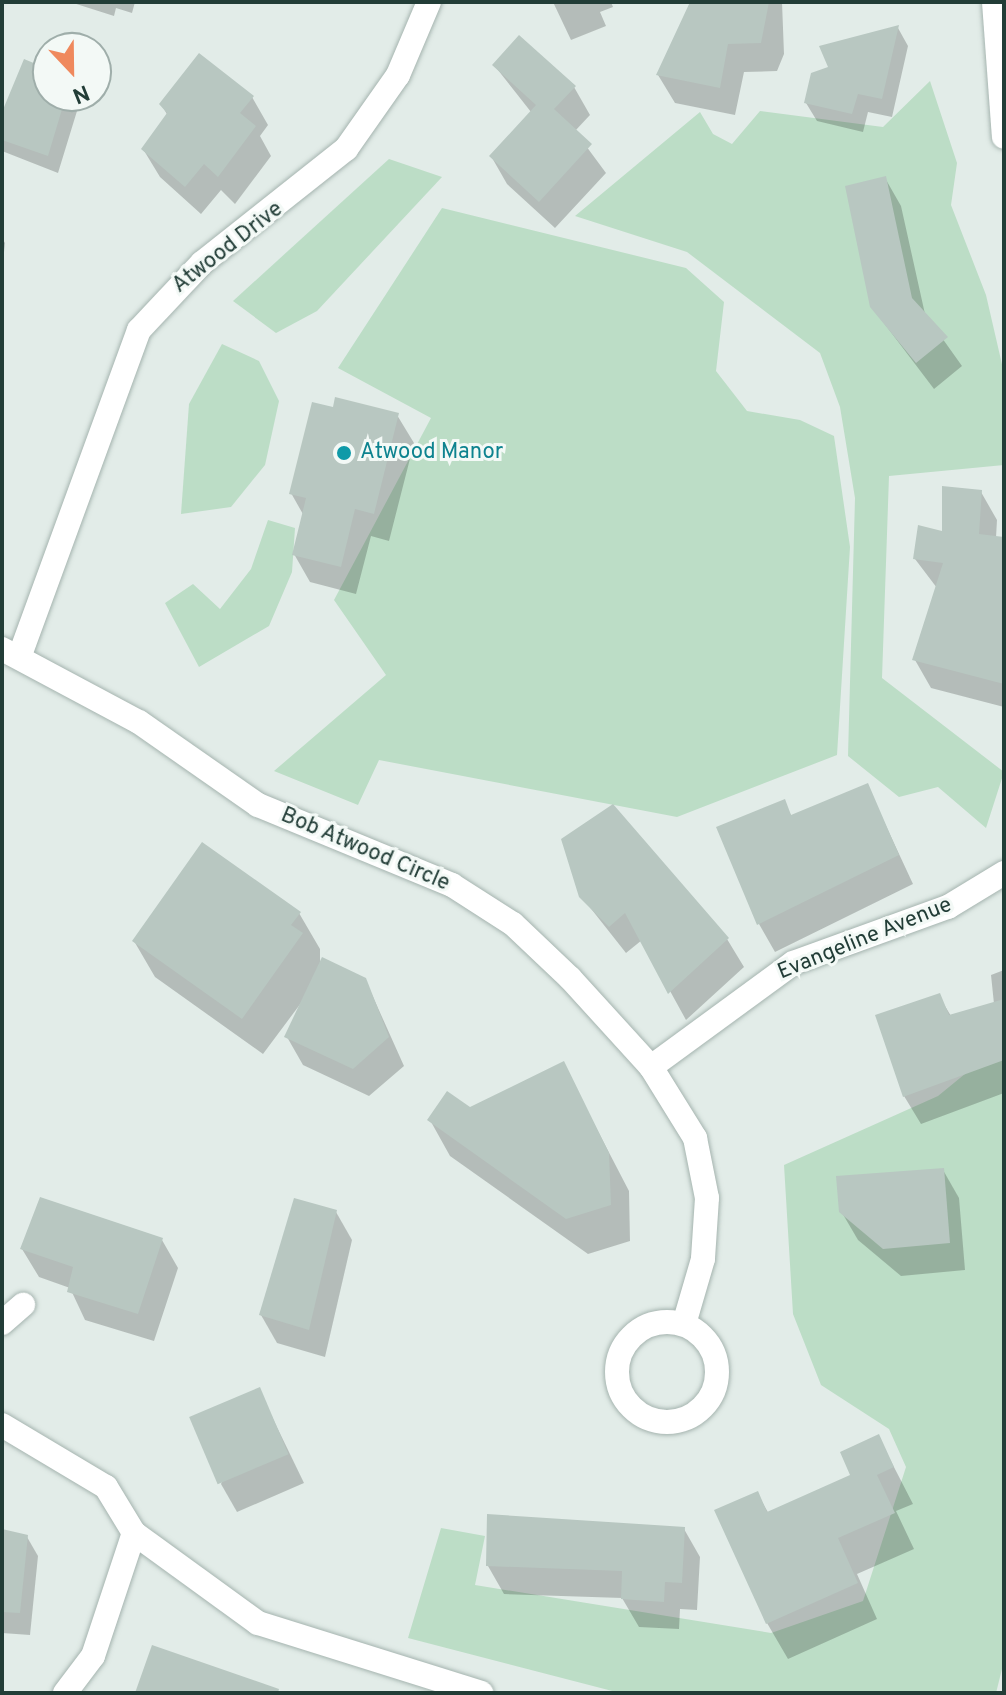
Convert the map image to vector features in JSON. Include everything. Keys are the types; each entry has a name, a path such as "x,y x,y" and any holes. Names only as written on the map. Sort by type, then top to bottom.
{"street":[{"name":"Atwood Drive","path":"11,652 139,330 193,271 346,149 398,75 429,2"},
{"path":"994,2 1004,137"},
{"name":"Bob Atwood Circle","path":"11,652 139,722 258,805 452,885 513,924 651,1067 695,1138 707,1198 703,1259 684,1324"},
{"name":"Evangeline Avenue","path":"651,1067 793,963 948,907 1004,873"},
{"path":"2,1323 23,1305"},
{"path":"684,1324 716,1359 713,1392 691,1416 654,1420 620,1389 619,1357 645,1328 684,1324"},
{"path":"2,1425 106,1487 134,1533 258,1623 481,1693"},
{"path":"65,1693 93,1656 134,1533"}],"green space":[{"path":"930,81 957,163 951,205 986,295 1004,373 1004,465 889,476 882,678 1004,772 986,828 938,787 899,797 848,756 855,498 840,407 820,353 687,252 575,216 700,112 713,134 732,144 760,111 883,127"},
{"path":"389,159 442,177 317,311 276,333 233,301"},
{"path":"442,208 686,268 724,302 716,371 747,411 800,420 834,436 850,547 837,755 677,817 379,760 358,805 274,771 386,675 334,600 431,418 338,368"},
{"path":"222,344 259,361 279,401 265,465 231,507 181,514 189,404"},
{"path":"268,520 295,528 292,572 269,626 199,667 165,603 193,584 220,609 251,569"},
{"path":"1004,1042 1004,1661 996,1693 620,1693 408,1638 441,1528 485,1536 475,1585 771,1633 863,1601 906,1467 889,1429 821,1385 793,1314 784,1165 938,1096"}],"building":[{"path":"690,2 769,2 761,43 728,44 720,88 656,75"},
{"path":"899,25 882,99 858,94 852,114 804,103 811,73 828,67 819,46"},
{"path":"519,35 576,86 554,109 592,144 539,202 489,156 536,105 492,65"},
{"path":"199,53 254,96 240,113 256,126 218,177 204,164 185,187 141,149 167,113 159,104"},
{"path":"24,59 32,62 32,112 61,112 48,156 2,140 2,112"},
{"path":"886,176 912,298 948,337 916,363 870,307 845,186"},
{"name":"Atwood Manor","path":"335,397 399,413 374,514 355,509 341,567 292,555 306,498 289,494 312,402 333,407"},
{"path":"942,486 982,490 979,534 1004,537 1004,684 912,660 943,563 913,559 918,525 942,531"},
{"path":"868,783 899,855 757,925 716,827 785,799 791,815"},
{"path":"613,804 729,938 668,994 625,913 609,927 579,897 561,839"},
{"path":"202,842 301,912 291,925 303,933 242,1019 132,941"},
{"path":"322,957 366,978 389,1037 353,1069 284,1037"},
{"path":"940,993 949,1015 1004,999 1004,1060 903,1097 875,1015"},
{"path":"564,1061 609,1153 611,1205 566,1219 427,1120 447,1091 470,1107"},
{"path":"944,1168 950,1243 883,1249 839,1212 836,1176"},
{"path":"40,1197 163,1238 138,1314 67,1292 73,1267 20,1249"},
{"path":"294,1198 337,1210 309,1330 259,1315"},
{"path":"260,1387 289,1454 218,1484 189,1417"},
{"path":"879,1434 894,1467 877,1475 895,1513 838,1538 858,1583 766,1624 714,1510 758,1491 767,1512 850,1475 840,1452"},
{"path":"487,1514 685,1527 682,1583 665,1582 664,1602 621,1599 622,1571 486,1566"},
{"path":"2,1529 28,1535 20,1613 2,1612"},
{"path":"152,1645 279,1689 278,1693 135,1693"}],"place":[{"name":"Atwood Manor","path":"344,453"}]}
